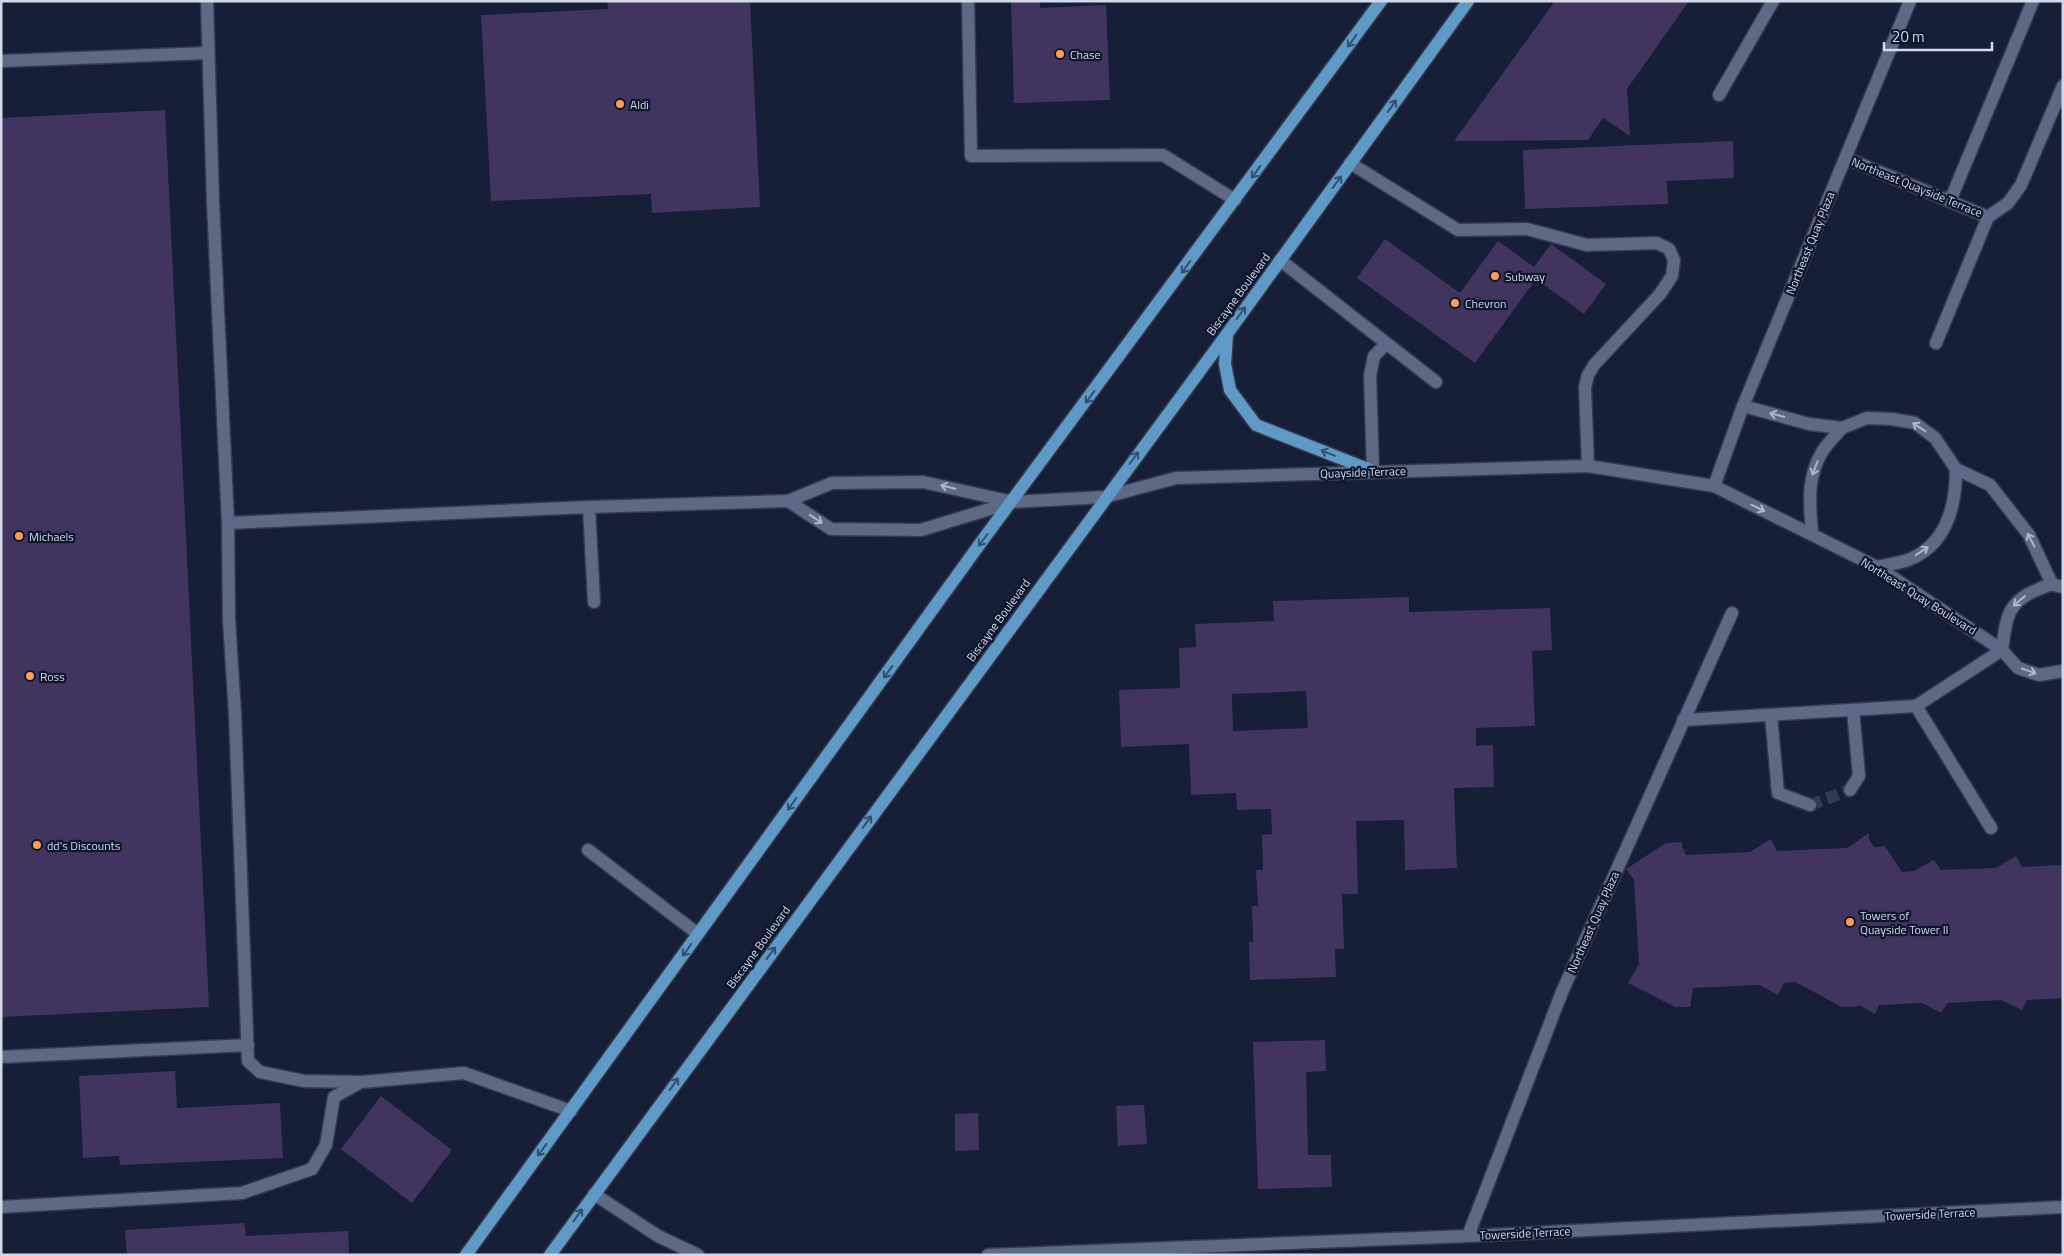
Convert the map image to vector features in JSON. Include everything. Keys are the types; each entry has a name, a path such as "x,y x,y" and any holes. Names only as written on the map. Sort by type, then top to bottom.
{"main road":[{"path":"466,1255 982,541 1013,502 1381,1"},
{"name":"Biscayne Boulevard","path":"550,1255 1105,497 1227,334 1468,1"},
{"path":"1227,334 1225,364 1230,390 1256,425 1373,471"}],"street":[{"path":"207,1 228,523 229,620 235,714 248,1061 260,1072 304,1082 362,1082 464,1073 571,1111"},
{"path":"968,1 971,156 1163,155 1235,200"},
{"path":"1719,95 1773,1"},
{"name":"Northeast Quay Plaza","path":"1714,486 1743,406 1910,1"},
{"path":"1950,201 2034,1"},
{"path":"1,61 208,53"},
{"path":"1936,343 1988,217 2008,203 2021,185 2063,86"},
{"name":"Northeast Quayside Terrace","path":"1846,158 1988,217"},
{"path":"1350,163 1458,230 1527,229 1586,245 1658,243 1669,249 1674,260 1672,276 1664,288 1588,375 1586,387 1588,466"},
{"path":"1280,260 1436,382"},
{"path":"1373,471 1370,376 1374,356 1386,344"},
{"path":"1743,406 1809,424 1842,428"},
{"path":"1683,720 1916,706 2002,650 2006,621 2014,603 2029,593 2057,585 2029,535 1990,485 1956,469 1935,438 1915,424 1892,419 1867,418 1842,428 1822,452 1813,472 1809,491 1812,534"},
{"name":"Quayside Terrace","path":"1013,502 1105,497 1176,478 1588,466 1714,486"},
{"path":"1877,567 1909,560 1932,544 1950,518 1956,495 1956,469"},
{"path":"228,523 589,507 788,501 832,484 923,482 1013,502"},
{"name":"Northeast Quay Boulevard","path":"1714,486 1877,567 2002,650 2018,668 2039,675 2062,674"},
{"path":"788,501 831,529 921,530 1013,502"},
{"path":"589,507 594,602"},
{"name":"Northeast Quay Plaza","path":"1468,1236 1562,992 1732,613"},
{"path":"1916,706 1991,828"},
{"path":"1850,790 1859,776 1853,710"},
{"path":"1771,715 1778,794 1810,805"},
{"path":"588,850 698,934"},
{"path":"1,1057 248,1045"},
{"path":"1,1208 242,1193 312,1169 326,1145 334,1097 362,1082"},
{"path":"594,1194 658,1236 698,1255"},
{"name":"Towerside Terrace","path":"988,1255 1468,1236 2063,1207"}],"building":[{"name":"Aldi","path":"607,1 750,1 760,207 652,213 651,194 491,201 481,15 608,9"},
{"name":"Chase","path":"1011,1 1040,1 1040,8 1106,5 1110,100 1014,103"},
{"path":"1555,1 1689,1 1627,89 1630,136 1603,118 1588,140 1454,141"},
{"path":"165,110 209,1007 1,1017 1,118"},
{"path":"1733,141 1734,178 1667,181 1668,204 1525,209 1523,150"},
{"name":"Chevron","path":"1385,239 1460,293 1498,241 1534,267 1551,244 1606,284 1584,314 1536,279 1475,363 1357,278"},
{"path":"1409,597 1409,612 1550,608 1552,650 1532,651 1535,726 1476,728 1476,746 1493,745 1494,787 1454,788 1457,868 1405,870 1404,820 1356,821 1358,894 1342,894 1344,949 1335,949 1336,977 1250,980 1249,942 1253,942 1252,906 1258,906 1256,870 1263,870 1262,835 1272,834 1271,809 1237,810 1236,793 1191,795 1189,744 1121,747 1119,690 1180,688 1179,648 1196,647 1195,624 1274,621 1273,601","holes":["1306,691 1308,728 1233,731 1232,694"]},
{"name":"Towers of Quayside Tower II","path":"1869,833 1869,839 1874,847 1885,846 1902,872 1914,871 1934,860 1941,870 1996,868 2016,856 2022,867 2063,865 2063,998 2027,1000 2022,1010 2001,1000 1948,1003 1941,1013 1922,1003 1879,1005 1875,1014 1861,1006 1842,1007 1795,982 1784,983 1778,995 1759,985 1693,988 1690,1007 1675,1007 1628,983 1639,964 1634,880 1626,869 1666,843 1682,842 1686,855 1750,852 1771,839 1777,851 1847,848"},
{"path":"1325,1040 1326,1071 1306,1072 1308,1155 1331,1155 1332,1187 1258,1189 1253,1042"},
{"path":"175,1071 177,1108 280,1103 283,1158 120,1165 119,1156 83,1158 79,1076"},
{"path":"381,1096 452,1150 412,1203 341,1149"},
{"path":"1144,1105 1147,1144 1118,1146 1116,1106"},
{"path":"978,1113 979,1150 955,1151 955,1114"},
{"path":"244,1223 246,1236 348,1231 349,1255 127,1255 125,1230"}],"tunnel":[{"path":"1810,805 1850,790"}],"place":[{"name":"Chase","path":"1060,54"},
{"name":"Aldi","path":"620,104"},
{"name":"Subway","path":"1495,276"},
{"name":"Chevron","path":"1455,303"},
{"name":"Michaels","path":"19,536"},
{"name":"Ross","path":"30,676"},
{"name":"dd's Discounts","path":"37,845"},
{"name":"Towers of Quayside Tower II","path":"1850,922"}]}
